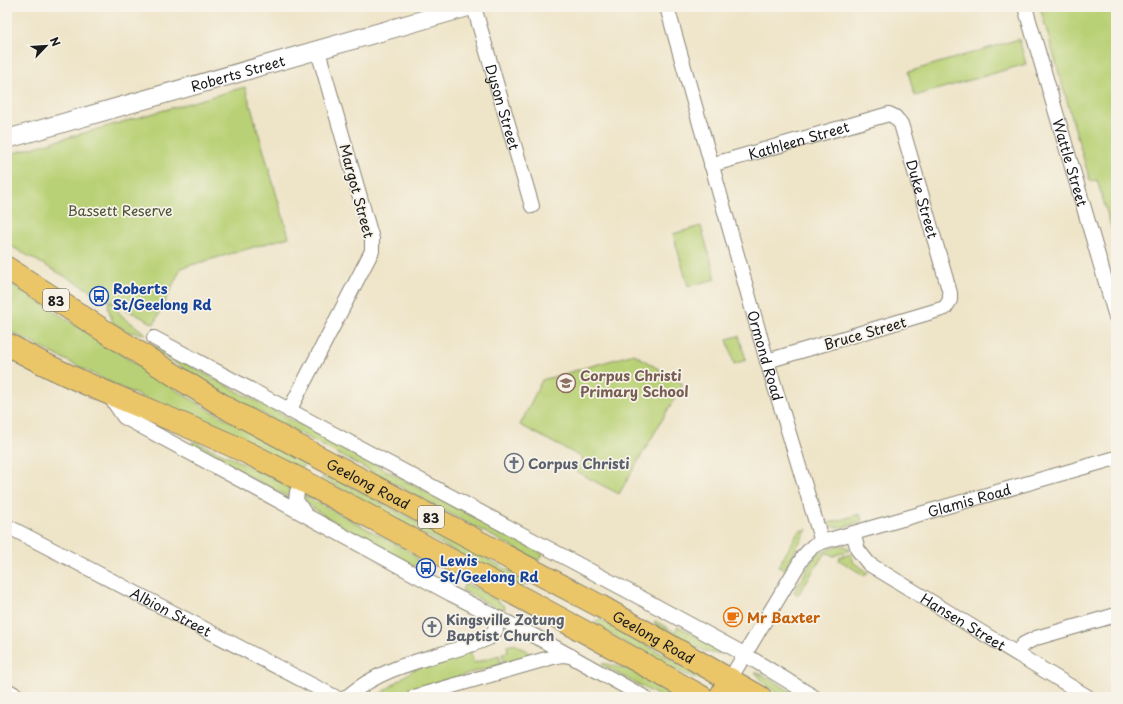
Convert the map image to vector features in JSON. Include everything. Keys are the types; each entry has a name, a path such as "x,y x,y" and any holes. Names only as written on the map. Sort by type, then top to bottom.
{"highway":[{"name":"Geelong Road","path":"7,268 192,388 593,603 725,688 760,697"},
{"name":"Geelong Road","path":"7,344 33,359 109,395 228,444 303,481 496,584 702,697"},
{"path":"303,481 319,470 331,468 343,470"}],"street":[{"name":"Roberts Street","path":"7,139 468,7"},
{"name":"Dyson Street","path":"474,7 532,206"},
{"name":"Ormond Road","path":"667,7 767,360 822,542"},
{"name":"Wattle Street","path":"1025,7 1116,317"},
{"name":"Margot Street","path":"289,411 372,251 372,239 318,51"},
{"name":"Kathleen Street","path":"711,165 885,114"},
{"name":"Duke Street","path":"885,114 895,116 901,124 950,293"},
{"name":"Bruce Street","path":"767,360 940,311 949,304 950,293"},
{"name":"Geelong Road","path":"154,338 744,654 814,697"},
{"path":"109,395 124,417 494,616 514,624 644,697"},
{"name":"Glamis Road","path":"822,542 1116,458"},
{"path":"303,481 297,492 296,500 300,508 307,516"},
{"name":"Albion Street","path":"7,526 336,697"},
{"name":"Hansen Street","path":"853,533 858,550 869,564 1088,697"},
{"path":"725,688 744,654 806,553 813,546 822,542"},
{"path":"1016,653 1024,644 1036,638 1116,615"},
{"path":"347,697 360,686 409,662 489,638 496,630 494,616"},
{"path":"414,697 553,657 565,655 571,656"},
{"path":"7,690 20,697"}],"green space":[{"path":"1040,7 1116,7 1116,243 1097,180 1090,181"},
{"path":"1019,39 1026,64 915,96 908,72"},
{"name":"Bassett Reserve","path":"245,87 289,237 181,268 154,324 110,301 122,316 146,334 128,332 113,323 108,308 109,301 7,244 7,155"},
{"path":"701,226 716,279 688,286 673,234"},
{"path":"7,281 206,408 308,463 301,468 115,385 7,330"},
{"path":"739,336 746,360 734,364 727,339"},
{"path":"145,344 149,344 543,554 539,561 216,389"},
{"path":"634,354 683,384 619,494 577,472 583,458 520,425 542,380"},
{"path":"193,441 226,455 290,487 288,497 194,447 192,444"},
{"path":"323,476 342,482 529,581 529,583 520,587 321,478"},
{"path":"304,495 405,549 414,555 420,564 418,568 326,517 306,503"},
{"path":"860,514 862,521 848,526 835,527 826,524"},
{"path":"807,529 785,569 778,567 797,534 800,531"},
{"path":"841,545 850,550 833,556 828,553 824,554 798,595 794,592 816,554"},
{"path":"851,554 854,563 868,572 865,576 839,560 840,557"},
{"path":"465,584 481,590 504,606 505,609 500,610 462,590"},
{"path":"600,619 706,679 684,674 596,626 596,621"},
{"path":"655,621 675,632 678,626 714,646 722,653 716,654 698,648 654,624"},
{"path":"515,644 533,655 504,663 502,654 508,652 507,646"},
{"path":"470,651 474,663 499,655 501,664 389,697 376,697 413,670"},
{"path":"603,663 632,670 679,697 661,697 602,665"},
{"path":"755,672 763,675 800,697 783,697 767,686"}],"place":[{"name":"Roberts St/Geelong Rd","path":"99,296"},
{"name":"Corpus Christi Primary School","path":"566,383"},
{"name":"Corpus Christi","path":"514,463"},
{"name":"Lewis St/Geelong Rd","path":"426,568"},
{"name":"Mr Baxter","path":"733,617"},
{"name":"Kingsville Zotung Baptist Church","path":"432,627"}]}
